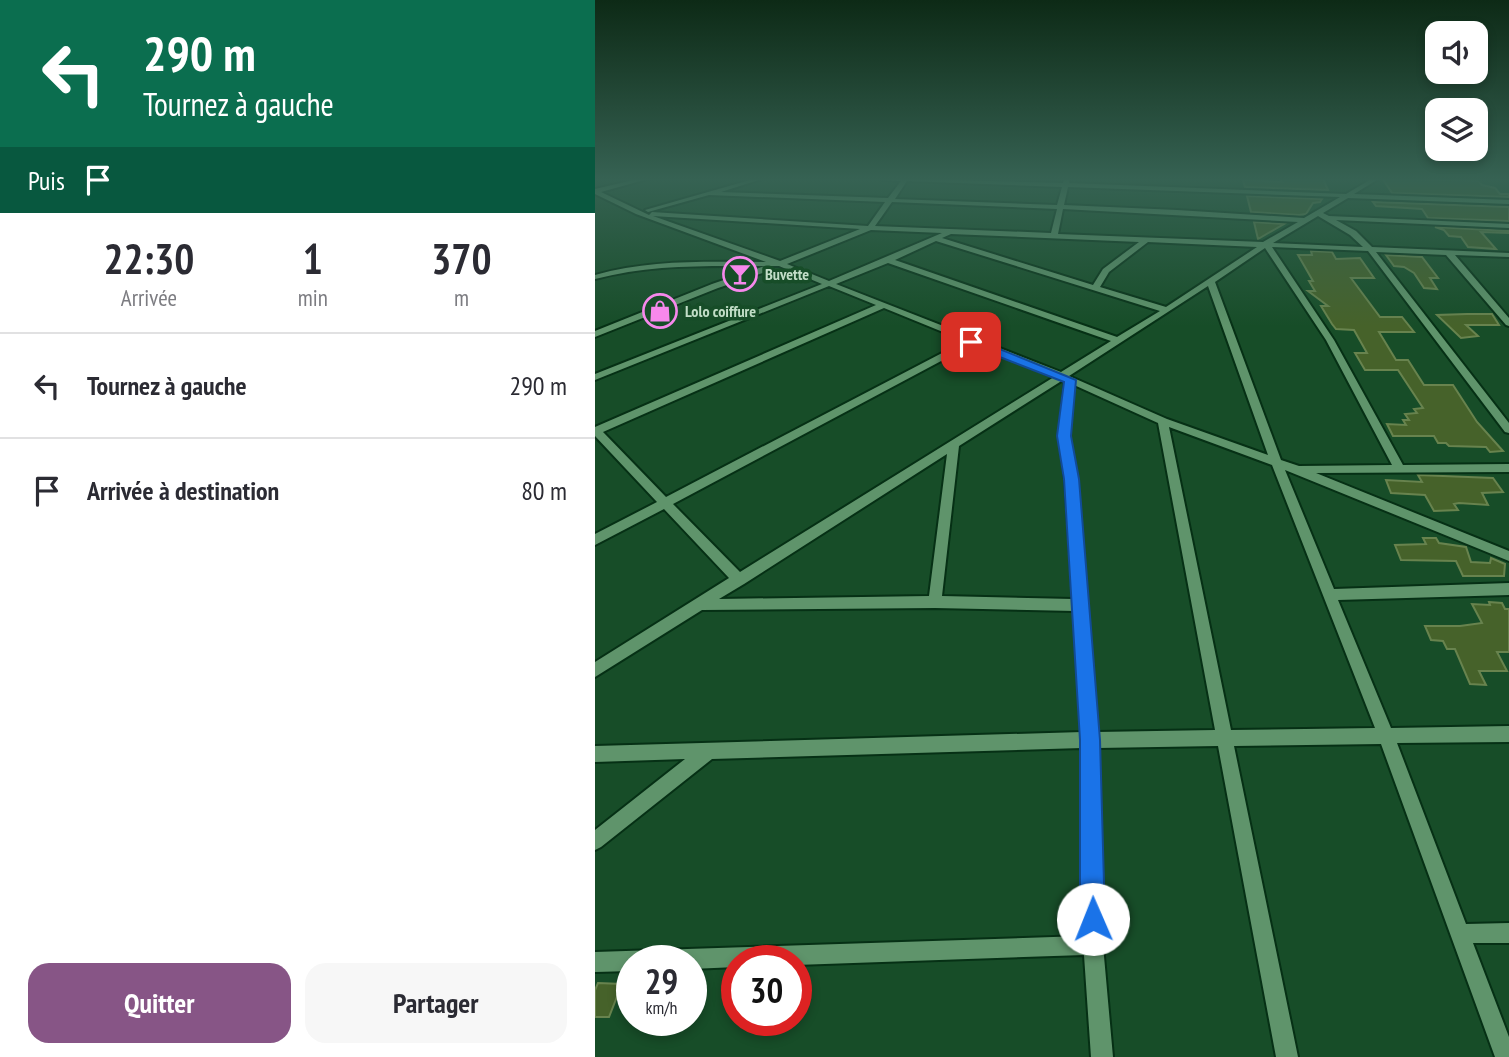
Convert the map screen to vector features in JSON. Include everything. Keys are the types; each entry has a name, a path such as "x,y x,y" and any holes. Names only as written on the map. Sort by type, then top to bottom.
{"street":[{"path":"678,227 884,305 1163,421 1295,469 1509,555"},
{"path":"846,227 1509,255"},
{"path":"1054,235 1056,227"},
{"path":"595,670 954,444 1065,378 1117,340 1292,227"},
{"path":"1344,227 1369,248 1509,430"},
{"path":"595,334 870,229"},
{"path":"911,230 1167,310"},
{"path":"595,377 888,260 951,231"},
{"path":"1096,287 1106,271 1146,240"},
{"path":"1266,244 1330,340 1399,468"},
{"path":"1448,252 1509,323"},
{"path":"888,260 1117,340"},
{"path":"595,276 670,264 780,264"},
{"path":"1210,280 1277,464 1386,736 1506,1057"},
{"path":"739,580 595,431 884,305"},
{"path":"595,540 971,342"},
{"path":"1065,378 1064,436 1071,479 1090,740 1093,945 1102,1057"},
{"path":"1163,421 1287,1057"},
{"path":"936,602 954,444"},
{"path":"1295,469 1509,468"},
{"path":"1328,595 1509,589"},
{"path":"701,605 936,602 1080,605"},
{"path":"595,754 1090,740 1509,734"},
{"path":"595,841 710,750"},
{"path":"1459,934 1509,933"},
{"path":"595,962 1093,945"}],"building":[{"path":"1255,227 1278,227 1258,239"},
{"path":"1436,227 1509,233 1481,232 1496,249 1468,247 1461,237 1449,236 1444,230"},
{"path":"1311,251 1332,252 1336,259 1360,258 1374,278 1351,278 1380,317 1402,317 1414,332 1379,332 1396,360 1408,360 1424,385 1453,385 1477,422 1503,451 1490,452 1486,447 1449,446 1446,443 1438,443 1434,436 1393,436 1387,424 1406,425 1403,420 1409,420 1405,414 1417,413 1414,409 1423,408 1398,370 1365,370 1355,353 1367,353 1354,330 1336,329 1321,306 1328,306 1308,291 1315,291 1309,281 1313,281 1298,255 1312,255"},
{"path":"1386,255 1422,257 1438,278 1430,278 1437,289 1424,288 1414,273 1404,267 1394,266"},
{"path":"1492,314 1499,325 1466,325 1478,336 1461,338 1437,315"},
{"path":"1418,475 1493,478 1503,492 1482,493 1488,505 1459,503 1454,504 1458,510 1434,511 1425,495 1391,493 1386,480 1422,482"},
{"path":"1423,538 1436,538 1439,543 1466,547 1471,562 1490,563 1491,558 1505,564 1504,576 1463,576 1456,561 1401,560 1395,545 1426,544"},
{"path":"1489,602 1502,603 1505,609 1509,609 1509,652 1497,652 1507,671 1479,671 1486,685 1470,684 1455,649 1447,649 1443,641 1431,640 1425,626 1482,623 1472,604 1490,605"},
{"path":"598,983 616,984 616,999 609,1017 595,1017 595,990"}],"place":[{"name":"Buvette","path":"740,274"},
{"name":"Lolo coiffure","path":"660,311"}],"route":[{"path":"971,342 1070,380 1064,436 1071,479 1090,740 1093,919"}]}
